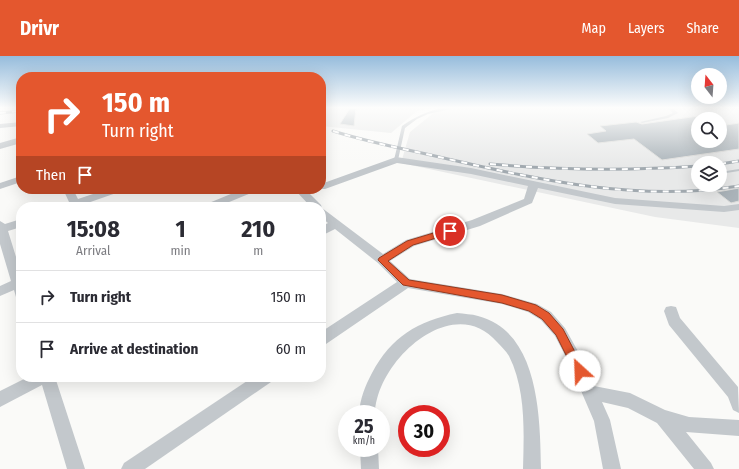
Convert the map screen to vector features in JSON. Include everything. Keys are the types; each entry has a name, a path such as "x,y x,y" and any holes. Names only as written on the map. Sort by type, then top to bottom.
{"street":[{"path":"0,146 16,141"},
{"path":"326,185 396,160 471,171 615,201 724,209 739,207"},
{"path":"0,186 16,181"},
{"path":"382,260 410,243 476,223 528,200 534,184"},
{"path":"82,202 104,194"},
{"path":"220,202 240,194"},
{"path":"304,194 312,202"},
{"path":"326,215 382,260 406,283 502,299 532,308 546,316 560,332 575,360 602,420 612,469"},
{"path":"16,224 0,228 16,274"},
{"path":"326,229 336,224"},
{"path":"326,337 406,283"},
{"path":"0,291 16,287"},
{"path":"671,312 674,321 733,392 739,405"},
{"path":"367,405 378,376 388,358 404,342 420,330 438,322 454,318 470,319 482,323 499,334 514,351 527,387 532,440 532,469"},
{"path":"0,399 33,382"},
{"path":"49,382 76,469"},
{"path":"130,469 259,382"},
{"path":"589,392 630,401 663,417 689,425 739,428"},
{"path":"663,417 705,469"},
{"path":"369,457 370,469"}],"lane":[{"path":"396,160 403,127"},
{"path":"727,172 739,170"}],"shaded area":[{"path":"334,127 398,127 391,133"},
{"path":"416,127 691,127 691,148 727,148 727,127 739,127 739,228 655,217 401,163 410,132"}],"building":[{"path":"602,127 691,127 691,148 727,148 727,127 739,127 739,149 662,160 634,139 598,143 587,134 606,131"},
{"path":"739,188 739,201 731,203 717,192 727,192 727,190"}],"railway":[{"path":"333,131 376,143 520,175 593,187 665,192 739,186"},
{"path":"727,163 739,161"},
{"path":"490,164 542,168 594,169 646,169 691,166"}],"route":[{"path":"450,231 410,243 382,260 406,283 502,299 532,308 546,316 560,332 580,371"}]}
